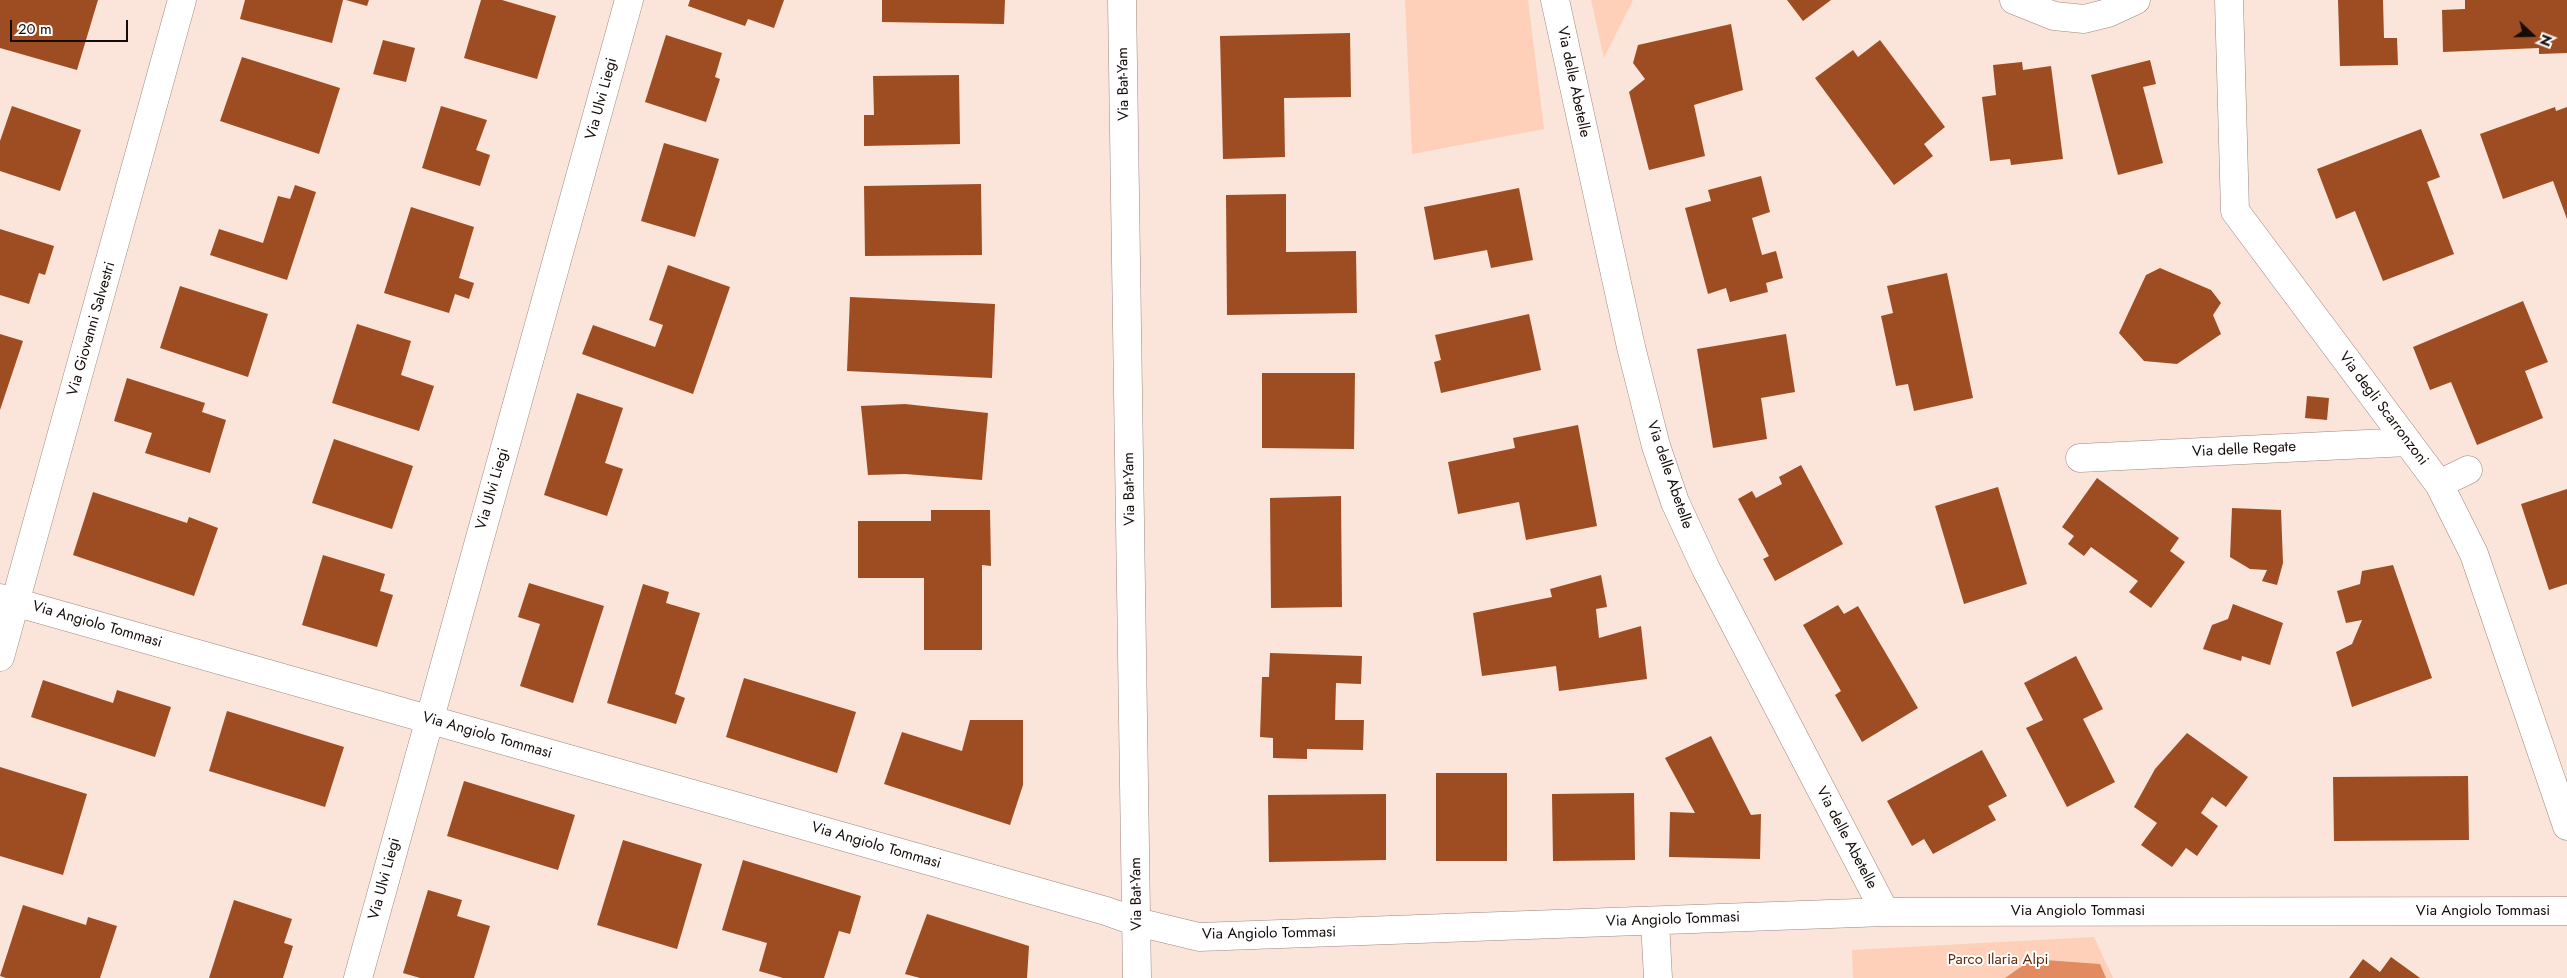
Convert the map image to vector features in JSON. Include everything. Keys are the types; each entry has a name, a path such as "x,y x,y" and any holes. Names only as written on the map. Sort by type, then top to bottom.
{"street":[{"name":"Via Giovanni Salvestri","path":"0,657 8,600 182,0"},
{"name":"Via Ulvi Liegi","path":"358,978 629,0"},
{"name":"Via Bat-Yam","path":"1122,0 1137,978"},
{"name":"Via delle Abetelle","path":"1555,0 1631,347 1656,446 1675,502 1711,578 1885,912"},
{"path":"2014,0 2054,16 2084,19 2108,13 2136,0"},
{"name":"Via degli Scarronzoni","path":"2229,0 2235,211 2439,484 2474,554 2567,826"},
{"name":"Via delle Regate","path":"2080,458 2408,442"},
{"path":"2439,484 2468,470"},
{"name":"Via Angiolo Tommasi","path":"8,600 1106,911 1137,922 1199,937 1885,912 2567,911"},
{"path":"1655,921 1658,978"}],"green space":[{"path":"1405,0 1528,0 1544,129 1412,154"},
{"path":"1591,0 1633,0 1604,58"},
{"name":"Parco Ilaria Alpi","path":"2094,937 2113,978 2106,978 2100,964 2032,959 2005,978 1853,978 1852,950"}],"shaded area":[{"path":"2032,959 2100,964 2106,978 2005,978"}],"building":[{"path":"0,0 98,0 77,70 0,48"},
{"path":"245,0 343,0 332,43 240,19"},
{"path":"346,0 369,0 367,6"},
{"path":"481,0 502,0 556,16 537,79 464,58"},
{"path":"690,0 784,0 774,28 748,19 745,26 688,6"},
{"path":"882,0 1005,0 1004,24 882,22"},
{"path":"1787,0 1831,0 1803,21"},
{"path":"2338,0 2383,0 2384,38 2397,38 2398,65 2340,66"},
{"path":"2465,0 2567,0 2567,53 2539,54 2539,48 2443,52 2442,10 2465,9"},
{"path":"1731,24 1743,90 1694,105 1705,156 1649,170 1629,92 1645,79 1633,63 1638,45"},
{"path":"1350,33 1351,97 1284,98 1285,157 1223,159 1220,36"},
{"path":"666,35 722,53 715,77 720,79 706,122 645,102"},
{"path":"383,40 415,48 406,82 373,74"},
{"path":"1880,40 1945,127 1924,144 1933,156 1894,185 1815,78 1853,50 1858,57"},
{"path":"242,57 340,88 319,154 220,121"},
{"path":"2150,60 2156,84 2143,87 2163,163 2118,175 2091,75"},
{"path":"2022,62 2023,70 2051,66 2063,159 2011,165 2010,159 1990,161 1982,97 1996,95 1993,65"},
{"path":"959,75 960,144 864,146 864,115 874,115 873,76"},
{"path":"12,106 81,130 60,191 0,171 0,141"},
{"path":"441,106 487,120 476,150 490,155 480,186 422,168"},
{"path":"2555,107 2556,111 2567,107 2567,219 2553,181 2503,199 2480,134"},
{"path":"2421,129 2440,177 2427,182 2454,254 2383,281 2355,211 2336,219 2317,169"},
{"path":"664,143 719,159 695,237 641,221"},
{"path":"1761,176 1770,212 1752,218 1762,255 1776,251 1783,278 1766,283 1768,292 1730,302 1726,288 1708,294 1685,208 1711,201 1708,190"},
{"path":"981,184 982,255 865,256 864,186"},
{"path":"295,185 316,192 287,280 210,255 219,229 263,243 278,196 290,199"},
{"path":"1519,188 1533,260 1491,268 1487,250 1434,260 1424,207"},
{"path":"1286,194 1286,252 1356,251 1357,313 1227,315 1226,195"},
{"path":"411,207 474,227 459,278 474,283 469,299 455,294 449,313 384,293"},
{"path":"0,229 54,246 45,275 39,273 29,304 0,295"},
{"path":"668,265 730,287 693,394 582,354 593,325 655,347 663,325 649,320"},
{"path":"2160,268 2211,290 2221,303 2213,315 2221,334 2177,364 2144,361 2119,333 2146,275"},
{"path":"1947,273 1973,398 1914,411 1908,384 1896,386 1881,316 1893,313 1887,286"},
{"path":"180,286 268,314 248,377 160,348"},
{"path":"850,297 995,304 992,378 847,371"},
{"path":"2523,301 2548,362 2525,371 2543,418 2477,445 2451,382 2430,390 2413,347"},
{"path":"1529,314 1541,370 1441,393 1434,362 1441,360 1435,335"},
{"path":"357,324 411,341 401,375 434,386 419,431 332,403"},
{"path":"0,334 23,341 0,410"},
{"path":"1786,334 1795,392 1761,398 1767,439 1713,448 1697,349"},
{"path":"1262,373 1355,373 1354,449 1262,448"},
{"path":"127,378 205,403 202,412 226,420 210,473 145,453 152,433 114,421"},
{"path":"577,393 623,408 605,463 623,469 607,516 544,495"},
{"path":"2307,396 2329,398 2327,420 2305,418"},
{"path":"905,404 988,413 982,480 905,474 868,475 861,406"},
{"path":"1578,425 1597,526 1526,540 1519,502 1458,514 1448,462 1515,448 1513,438"},
{"path":"334,439 413,466 392,529 312,503"},
{"path":"1801,465 1843,544 1775,581 1763,559 1769,556 1738,499 1752,491 1756,498 1782,484 1779,477"},
{"path":"2097,478 2179,538 2170,551 2185,562 2151,608 2129,592 2138,581 2091,547 2084,556 2068,544 2074,536 2062,527"},
{"path":"1998,487 2027,584 1964,604 1935,506"},
{"path":"2567,489 2567,584 2549,590 2521,504"},
{"path":"93,492 187,523 189,517 218,528 194,596 73,555"},
{"path":"1341,496 1342,607 1271,608 1270,498"},
{"path":"2232,508 2281,510 2283,563 2277,585 2262,581 2267,570 2250,569 2230,557"},
{"path":"931,510 990,510 991,566 982,565 982,650 924,650 924,578 858,578 858,521 931,521"},
{"path":"323,555 385,574 380,591 393,595 377,647 302,625"},
{"path":"2393,565 2432,678 2352,707 2336,652 2352,644 2362,620 2346,623 2337,591 2360,584 2362,571"},
{"path":"1601,575 1607,607 1596,609 1599,638 1641,626 1647,679 1559,691 1556,666 1482,676 1473,613 1552,597 1550,589"},
{"path":"529,583 604,606 573,703 520,686 540,624 518,617"},
{"path":"643,584 669,592 666,603 700,613 675,694 685,698 676,724 607,703"},
{"path":"2233,604 2283,623 2270,665 2242,656 2241,661 2203,649 2212,625 2228,619"},
{"path":"1838,605 1844,614 1858,606 1918,708 1862,742 1835,695 1841,691 1803,625"},
{"path":"1270,653 1362,656 1361,684 1336,683 1335,720 1364,720 1363,750 1307,749 1307,759 1273,758 1273,738 1260,737 1262,677 1269,677"},
{"path":"2076,656 2103,709 2083,719 2115,782 2067,807 2026,728 2043,720 2024,683"},
{"path":"744,678 856,712 837,773 726,737"},
{"path":"43,680 113,703 117,690 171,707 155,757 31,717"},
{"path":"227,711 344,747 325,807 209,771"},
{"path":"970,720 1023,720 1023,785 1010,825 884,784 902,732 962,751"},
{"path":"2187,733 2248,777 2226,807 2212,797 2201,813 2218,826 2197,856 2186,848 2172,867 2141,845 2157,823 2134,807 2155,769"},
{"path":"1711,736 1751,815 1761,814 1760,859 1669,857 1670,812 1695,813 1665,758"},
{"path":"1982,750 2007,796 1988,806 1996,820 1933,854 1924,839 1912,846 1887,801"},
{"path":"0,767 87,794 63,875 0,856"},
{"path":"1436,773 1507,773 1507,861 1436,861"},
{"path":"2468,776 2469,840 2334,841 2333,777"},
{"path":"464,781 575,815 558,870 447,836"},
{"path":"1634,793 1635,860 1553,861 1552,794"},
{"path":"1386,794 1386,860 1269,862 1268,795"},
{"path":"623,840 702,864 677,949 597,925"},
{"path":"743,860 861,896 850,934 839,931 824,978 783,978 759,971 767,943 722,930"},
{"path":"428,890 462,900 457,916 490,926 474,978 420,978 403,973"},
{"path":"234,900 292,919 284,943 293,946 283,978 209,978"},
{"path":"23,905 86,925 88,917 117,926 100,978 6,978 0,976"},
{"path":"927,914 1029,946 1027,978 920,978 905,974"},
{"path":"2391,957 2420,978 2349,978 2363,959 2380,972"}]}
